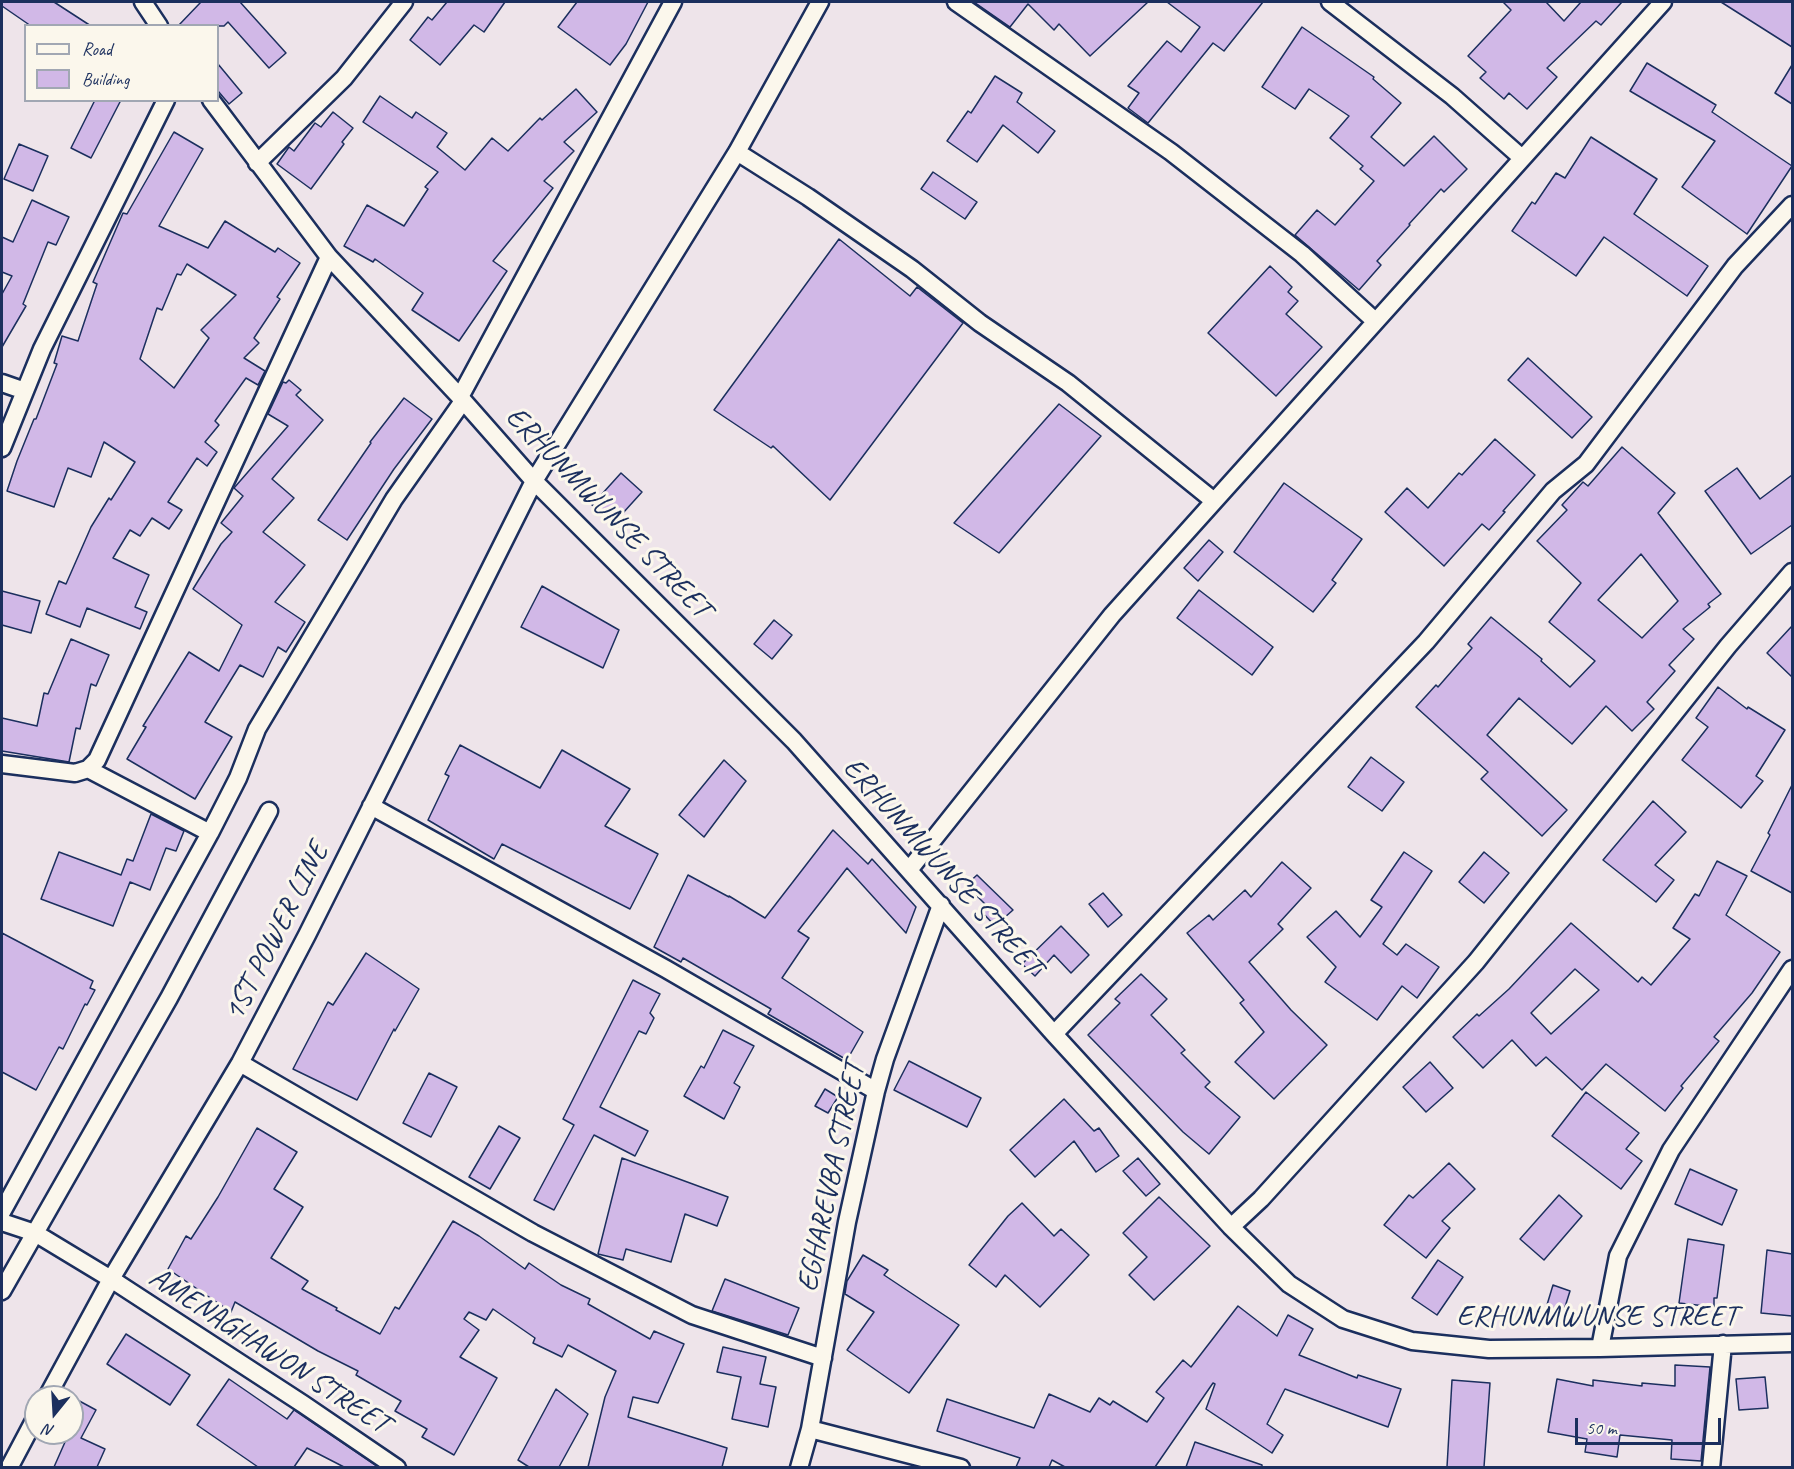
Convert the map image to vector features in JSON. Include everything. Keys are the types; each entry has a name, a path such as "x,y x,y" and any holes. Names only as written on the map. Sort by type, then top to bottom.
{"street":[{"path":"143,2 158,24"},
{"path":"257,163 344,78 404,2"},
{"path":"2,1212 210,833 238,778 257,729 394,500 461,399 673,2"},
{"name":"1ST POWER LINE","path":"54,1385 111,1279 240,1063 534,481 737,152 820,2"},
{"path":"956,2 1171,152 1302,254 1375,321"},
{"path":"1330,2 1452,96 1522,158"},
{"path":"909,870 1112,615 1663,2"},
{"path":"2,448 42,350 165,102"},
{"name":"ERHUNMWUNSE STREET","path":"212,102 329,257 534,481 794,741 1054,1034 1231,1227 1289,1284 1343,1319 1412,1341 1489,1349 1792,1342"},
{"path":"737,152 808,196 912,269 980,323 1068,383 1214,501"},
{"path":"1054,1034 1426,642 1553,491 1586,464 1735,266 1792,205"},
{"path":"2,764 75,773 88,768 97,760 329,257"},
{"path":"2,383 25,391"},
{"path":"1231,1227 1261,1199 1476,962 1728,646 1792,572"},
{"path":"88,768 210,833"},
{"path":"371,806 666,969 876,1091"},
{"path":"2,1291 169,998 269,811"},
{"name":"EGHAREVBA STREET","path":"799,1467 810,1429 847,1222 876,1091 885,1059 941,905"},
{"path":"1600,1348 1618,1256 1671,1150 1792,969"},
{"path":"240,1063 533,1233 692,1315 823,1358"},
{"name":"AMENAGHAWON STREET","path":"2,1222 35,1233 111,1279 397,1467"},
{"path":"1711,1467 1723,1344"},
{"path":"810,1429 961,1467"},
{"path":"9,1467 24,1439"}],"building":[{"path":"2,2 54,2 88,24 28,24 2,6"},
{"path":"201,2 240,2 286,53 269,68 228,22 224,26 180,24"},
{"path":"447,2 505,2 484,32 474,25 440,65 410,40 428,17 432,20"},
{"path":"577,2 648,2 626,44 610,65 558,27"},
{"path":"974,2 1148,2 1090,56 1059,24 1054,30 1028,4 1010,27"},
{"path":"1167,2 1263,2 1224,51 1213,43 1148,123 1128,108 1139,93 1128,86 1167,41 1181,52 1200,27"},
{"path":"1503,2 1546,2 1564,21 1581,2 1622,2 1601,25 1596,21 1547,68 1557,77 1527,109 1509,93 1504,99 1480,78 1486,72 1468,56 1511,10"},
{"path":"1721,2 1792,2 1792,47"},
{"path":"1302,27 1374,77 1373,79 1401,103 1371,137 1404,166 1434,136 1467,169 1444,192 1441,189 1409,224 1377,261 1381,265 1359,290 1295,235 1317,210 1335,225 1374,181 1360,169 1363,166 1330,138 1349,116 1309,89 1295,109 1262,87"},
{"path":"1647,63 1716,105 1712,112 1792,166 1747,234 1682,187 1715,141 1630,91"},
{"path":"219,65 242,93 229,104 219,92"},
{"path":"1792,65 1792,104 1775,93"},
{"path":"995,76 1022,93 1017,102 1055,131 1038,153 1003,125 977,162 947,141 968,111 971,113"},
{"path":"576,89 597,112 564,142 574,151 544,181 553,188 493,261 507,271 459,341 412,310 423,293 375,259 373,262 344,246 367,205 404,226 428,189 425,187 438,172 363,122 380,96 412,118 416,112 447,133 437,147 465,170 492,138 508,151 540,118 542,120"},
{"path":"94,102 120,102 91,158 71,148"},
{"path":"333,112 353,128 311,189 277,164 289,147 294,151 315,123 321,127"},
{"path":"174,132 203,149 159,226 208,248 225,221 275,252 278,248 300,263 277,297 280,299 254,338 259,343 244,358 265,371 258,385 246,378 215,421 219,425 205,442 217,452 207,466 197,458 168,502 182,510 169,529 152,518 140,536 130,530 113,558 149,575 135,607 147,612 140,629 87,608 80,627 46,614 59,581 66,584 91,527 135,462 104,442 91,477 68,468 54,507 7,491 57,364 54,363 62,336 78,341 97,284 93,282 123,213 127,214","holes":["187,264 236,295 201,330 209,338 174,388 140,359 157,308 162,310 177,274 181,275"]},
{"path":"1591,137 1657,179 1634,214 1708,266 1687,296 1604,237 1576,276 1512,231 1532,202 1535,204 1556,173 1565,178"},
{"path":"19,144 48,156 33,191 4,179"},
{"path":"933,172 977,202 965,219 921,189"},
{"path":"32,200 69,217 56,245 48,242 23,304 26,306 2,347 2,294 12,276 2,272 2,237 13,242"},
{"path":"839,239 910,296 917,287 963,323 830,500 773,446 771,448 714,410"},
{"path":"1270,266 1292,287 1288,292 1298,301 1286,314 1322,347 1276,396 1208,333"},
{"path":"1528,358 1592,417 1572,438 1508,380"},
{"path":"289,380 301,390 296,395 323,420 272,479 294,498 263,532 305,565 275,602 305,622 286,652 278,647 263,677 240,665 205,722 232,737 195,799 127,759 146,727 143,726 189,652 219,671 242,625 193,589 221,544 232,532 221,523 243,496 234,488 288,426 268,414 283,382 286,383"},
{"path":"404,398 432,419 394,469 347,540 318,520 370,442"},
{"path":"1059,404 1101,436 999,553 954,523"},
{"path":"1495,439 1535,475 1489,530 1482,524 1444,566 1385,512 1407,488 1428,508 1459,473 1462,475"},
{"path":"1622,447 1675,493 1658,513 1721,594 1708,604 1710,607 1683,629 1694,639 1669,665 1675,671 1647,702 1654,709 1632,731 1606,706 1572,744 1519,698 1487,735 1567,810 1542,836 1481,779 1488,772 1416,707 1436,685 1438,687 1472,648 1468,644 1491,617 1542,659 1541,661 1570,687 1595,661 1549,622 1581,583 1537,541 1567,510 1562,505 1583,482 1588,486","holes":["1641,554 1678,601 1642,638 1598,600"]},
{"path":"1737,468 1760,499 1792,475 1792,525 1751,554 1705,491"},
{"path":"621,473 642,492 613,524 592,505"},
{"path":"1284,483 1362,539 1332,580 1336,583 1313,612 1234,552"},
{"path":"1209,540 1223,552 1198,581 1184,568"},
{"path":"542,586 619,630 603,668 521,627"},
{"path":"1199,590 1273,647 1252,675 1177,618"},
{"path":"2,591 40,601 31,633 2,625"},
{"path":"774,620 792,635 772,659 754,644"},
{"path":"1792,626 1792,677 1767,653"},
{"path":"71,639 109,655 96,686 91,684 80,729 76,728 69,762 2,751 2,718 37,726 44,693 48,694"},
{"path":"1718,687 1747,709 1748,707 1785,730 1756,776 1763,781 1741,808 1682,760 1708,727 1696,718"},
{"path":"460,745 540,788 562,750 630,789 605,826 658,854 630,909 502,844 494,859 428,820 449,776 445,774"},
{"path":"1371,757 1404,782 1382,811 1348,787"},
{"path":"724,760 746,781 704,837 679,815"},
{"path":"1792,785 1792,893 1751,871"},
{"path":"1653,801 1686,832 1655,865 1674,880 1656,902 1603,860"},
{"path":"151,814 184,831 176,851 166,848 150,890 130,882 113,926 41,899 59,852 121,875 127,859 133,861"},
{"path":"833,830 868,864 872,859 916,907 906,933 847,868 798,931 809,938 782,978 863,1032 847,1060 768,1014 771,1009 683,958 681,962 654,947 688,875 765,918"},
{"path":"1404,852 1432,871 1383,944 1397,955 1406,944 1439,967 1417,998 1402,986 1377,1020 1325,982 1336,967 1307,937 1336,911 1360,937 1382,907 1371,900"},
{"path":"1484,852 1509,873 1484,903 1459,882"},
{"path":"1717,861 1747,876 1726,915 1780,952 1752,993 1714,1037 1719,1041 1681,1086 1683,1088 1665,1111 1606,1064 1582,1090 1546,1057 1536,1066 1512,1040 1483,1068 1453,1037 1477,1014 1479,1016 1509,989 1571,923 1638,982 1642,977 1651,985 1690,939 1673,928 1695,894 1699,896","holes":["1575,969 1599,990 1551,1034 1531,1013"]},
{"path":"1282,862 1311,888 1278,924 1283,929 1249,962 1291,1010 1327,1045 1274,1099 1235,1062 1264,1032 1240,1003 1244,1000 1187,933 1209,915 1213,920 1245,890 1251,897"},
{"path":"977,875 1013,910 995,926 982,912 988,907 966,885"},
{"path":"1103,893 1122,915 1108,927 1089,904"},
{"path":"1061,926 1089,955 1071,973 1054,955 1035,976 1022,964"},
{"path":"2,933 93,981 90,988 95,990 87,1005 85,1004 63,1049 59,1047 36,1090 2,1072"},
{"path":"366,953 419,989 395,1031 394,1029 357,1100 293,1069 328,1002 333,1005"},
{"path":"1141,974 1167,999 1151,1015 1185,1050 1181,1053 1210,1082 1205,1087 1240,1117 1209,1154 1183,1132 1088,1035 1120,1003 1115,999"},
{"path":"633,980 660,994 650,1013 654,1018 646,1034 639,1031 600,1107 648,1131 635,1156 594,1135 554,1210 534,1200 574,1125 563,1119"},
{"path":"723,1030 754,1046 734,1083 740,1087 724,1119 684,1096 701,1066 704,1068"},
{"path":"909,1061 981,1098 967,1127 894,1090"},
{"path":"1430,1062 1453,1088 1426,1112 1403,1087"},
{"path":"429,1073 457,1087 431,1137 403,1123"},
{"path":"825,1089 838,1097 828,1113 815,1106"},
{"path":"1586,1092 1639,1133 1626,1149 1642,1161 1621,1189 1552,1136"},
{"path":"1064,1099 1094,1131 1099,1128 1119,1156 1096,1172 1074,1141 1035,1177 1010,1150"},
{"path":"499,1126 520,1138 490,1189 469,1177"},
{"path":"257,1128 297,1152 274,1189 303,1207 271,1258 308,1281 302,1289 380,1334 395,1307 399,1309 453,1221 479,1236 525,1269 529,1263 561,1285 590,1299 588,1304 650,1339 654,1331 684,1344 658,1403 633,1397 628,1417 727,1448 722,1467 588,1467 605,1397 616,1371 568,1345 562,1357 533,1343 535,1338 493,1309 486,1320 469,1312 464,1319 479,1330 460,1357 497,1378 454,1455 422,1437 427,1429 395,1411 401,1401 356,1375 358,1371 318,1351 235,1302 231,1312 168,1269 186,1236 191,1239 218,1197"},
{"path":"622,1158 728,1197 717,1226 685,1214 671,1262 626,1249 623,1260 598,1254"},
{"path":"1138,1158 1160,1184 1146,1196 1123,1171"},
{"path":"1449,1163 1475,1189 1442,1221 1450,1228 1426,1258 1384,1225 1409,1195 1413,1198"},
{"path":"1690,1169 1737,1190 1722,1225 1675,1204"},
{"path":"1559,1195 1582,1216 1544,1260 1520,1239"},
{"path":"1159,1197 1210,1246 1154,1300 1129,1275 1147,1257 1123,1233"},
{"path":"1022,1203 1054,1236 1061,1229 1089,1255 1040,1307 1005,1275 996,1287 969,1265 1008,1216"},
{"path":"1688,1239 1724,1245 1714,1307 1679,1303"},
{"path":"1767,1250 1792,1254 1792,1316 1761,1313"},
{"path":"863,1255 888,1270 884,1275 959,1325 909,1393 847,1350 874,1312 845,1294 847,1281"},
{"path":"1438,1260 1463,1277 1437,1315 1412,1298"},
{"path":"725,1279 799,1308 788,1335 712,1311"},
{"path":"1553,1285 1570,1291 1560,1323 1543,1318"},
{"path":"1238,1306 1277,1336 1288,1315 1313,1329 1299,1355 1357,1378 1358,1375 1401,1389 1388,1427 1285,1389 1267,1424 1283,1435 1272,1453 1206,1409 1215,1384 1213,1383 1155,1467 1065,1467 1052,1460 1049,1467 1016,1467 1020,1458 937,1431 947,1399 1034,1428 1049,1394 1090,1412 1099,1398 1110,1405 1113,1401 1147,1422 1164,1398 1156,1392 1183,1360 1191,1367"},
{"path":"126,1334 190,1375 170,1405 107,1364"},
{"path":"723,1347 766,1357 760,1384 776,1387 768,1427 732,1419 741,1377 717,1372"},
{"path":"1675,1365 1710,1367 1701,1461 1671,1459 1672,1440 1620,1435 1617,1457 1585,1452 1587,1439 1548,1432 1557,1379 1593,1386 1593,1380 1642,1386 1642,1383 1675,1386"},
{"path":"1765,1377 1768,1408 1739,1410 1736,1379"},
{"path":"229,1379 287,1419 294,1410 378,1467 344,1467 307,1448 294,1467 258,1467 197,1425"},
{"path":"1452,1380 1490,1383 1484,1467 1447,1467"},
{"path":"556,1389 588,1414 559,1467 529,1467 518,1460"},
{"path":"84,1404 96,1410 84,1432"},
{"path":"84,1439 105,1449 97,1467 54,1467 64,1445 84,1445"},
{"path":"1195,1442 1262,1465 1262,1467 1186,1467"}]}
